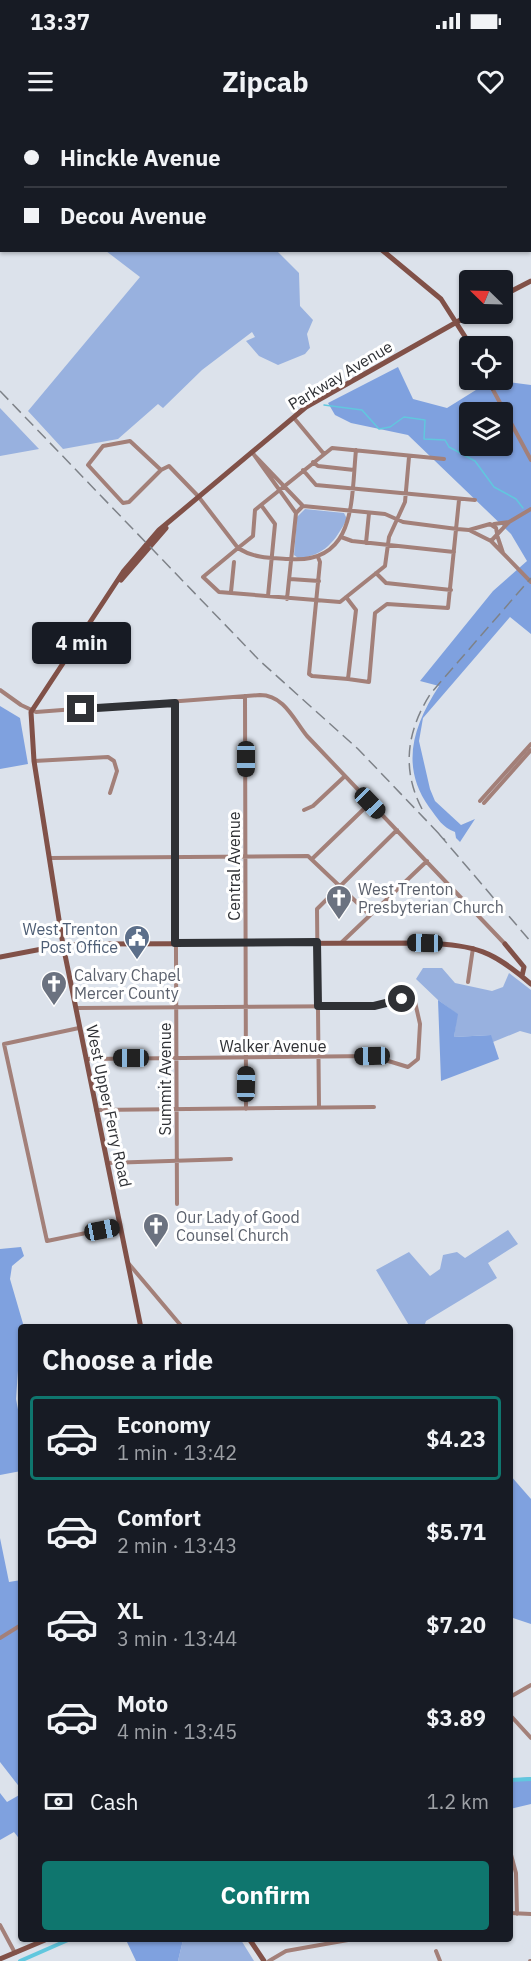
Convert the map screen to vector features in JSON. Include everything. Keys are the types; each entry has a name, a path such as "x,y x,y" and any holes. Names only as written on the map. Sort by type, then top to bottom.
{"main road":[{"path":"385,252 435,292 450,309 465,336"},
{"path":"513,290 531,281"},
{"name":"Parkway Avenue","path":"31,712 36,701 142,547 198,496 253,454 306,407 457,322"},
{"name":"West Upper Ferry Road","path":"31,712 34,761 63,945 140,1324"},
{"path":"0,957 63,945 425,943 473,947 495,955 531,984"},
{"path":"506,944 524,967 522,976"},
{"path":"0,1959 40,1942"},
{"path":"251,1942 264,1961"}],"street":[{"path":"493,390 531,460"},
{"path":"294,418 324,454"},
{"path":"161,470 130,441 103,446 88,465 123,503 129,502 161,470 169,466 198,496 238,548 247,554 291,560 318,557 333,547 341,537 350,511 356,450"},
{"path":"409,457 406,494 389,545 385,566 340,602 219,592 203,577 253,536 255,510 332,448 444,459"},
{"path":"253,454 303,506 389,515 403,522 469,530 509,522"},
{"path":"253,454 255,460 296,513"},
{"path":"313,462 318,466 354,470"},
{"path":"303,470 316,485 475,500"},
{"path":"318,557 320,562 318,601 309,674 369,681 374,621 379,609 387,604 446,609 450,604 459,500"},
{"path":"261,505 275,524 268,596"},
{"path":"287,599 296,513 303,506"},
{"path":"491,541 509,522 531,509"},
{"path":"366,543 369,513"},
{"path":"492,524 498,534 503,553"},
{"path":"480,536 482,527"},
{"path":"469,530 491,541 529,580"},
{"path":"341,537 366,543 454,552"},
{"path":"231,592 234,562"},
{"path":"376,573 386,583 451,590"},
{"path":"290,579 319,582"},
{"path":"346,597 356,610 348,679"},
{"path":"0,690 31,712 268,695 284,705 307,736 506,944"},
{"name":"Central Avenue","path":"245,696 246,1108"},
{"name":"Summit Avenue","path":"175,703 177,1204"},
{"path":"531,744 482,802 531,750"},
{"path":"34,761 108,757 114,761 117,771 110,793"},
{"path":"304,810 313,806 345,776"},
{"path":"313,858 370,803"},
{"path":"319,1108 317,909 397,830"},
{"path":"50,858 313,858 370,915"},
{"path":"342,942 427,861"},
{"path":"468,982 473,947"},
{"name":"Walker Avenue","path":"86,1059 372,1056 385,1058 402,1067 411,1066 419,1054 420,1021 417,1005 409,999 374,1006 318,1006"},
{"path":"75,1008 318,1006"},
{"path":"79,1028 4,1044 47,1241 120,1226"},
{"path":"96,1110 374,1107"},
{"path":"107,1163 231,1159"},
{"path":"128,1263 180,1324"},
{"path":"132,1284 140,1278"},
{"path":"133,1291 138,1284 145,1283"},
{"path":"0,1638 18,1627"},
{"path":"513,1695 531,1684"},
{"path":"513,1718 531,1738"},
{"path":"513,1862 516,1873 517,1914"},
{"path":"513,1913 531,1914"},
{"path":"0,1925 15,1953"},
{"path":"269,1961 286,1951 337,1942"},
{"path":"436,1951 440,1961"}],"shaded area":[{"path":"107,252 278,252 299,273 300,306 313,320 307,334 310,348 305,354 278,365 259,356 246,341 255,337 252,332 202,370 163,408 158,404 118,439 63,449 28,411 140,277"},
{"path":"398,367 413,399 447,408 476,390 513,390 513,383 531,385 531,634 510,617 423,718 419,741 435,801 461,825 475,819 460,842 455,832 443,825 429,807 420,792 415,776 413,746 417,731 422,716 439,686 420,681 493,591 527,561 511,534 408,435 351,423 335,415 328,403"},
{"path":"0,408 39,449 0,456"},
{"path":"305,509 344,513 347,519 338,534 322,551 298,558 294,555 297,517"},
{"path":"0,706 20,718 28,764 0,769"},
{"path":"423,968 442,968 455,983 492,991 503,987 509,973 531,990 531,1034 520,1031 493,1042 490,1035 454,1037 457,1014 416,979"},
{"path":"438,1000 458,1014 454,1037 491,1035 499,1059 441,1081"},
{"path":"508,1230 518,1244 488,1263 497,1278 426,1321 425,1324 408,1324 376,1270 409,1252 430,1276 440,1269 443,1255 457,1252 465,1258"},
{"path":"21,1247 24,1256 12,1266 10,1279 23,1324 18,1324 16,1399 18,1472 0,1475 0,1249"},
{"path":"513,1478 531,1499 531,1624 513,1618"},
{"path":"0,1538 9,1582 18,1580 18,1785 0,1762"},
{"path":"531,1777 531,1804 513,1808 513,1779"},
{"path":"0,1793 7,1802 18,1796 18,1837 14,1832 0,1840"},
{"path":"127,1942 183,1942 178,1961 136,1961"},
{"path":"183,1942 242,1942 254,1961 178,1961"}],"waterway":[{"path":"324,405 362,410 379,429 390,427 404,417 425,420 424,439 445,440 449,447 475,461 494,487 516,499 523,508"},
{"path":"513,1780 531,1779"},
{"path":"20,1961 63,1942"}],"railway":[{"path":"0,391 260,661 358,749 445,840"},
{"path":"422,809 415,794 409,764 412,735 423,707 431,693 531,578"},
{"path":"439,834 531,942"}],"place":[{"name":"West Trenton Presbyterian Church","path":"339,921"},
{"name":"West Trenton Post Office","path":"137,961"},
{"name":"Calvary Chapel Mercer County","path":"54,1007"},
{"name":"Our Lady of Good Counsel Church","path":"156,1249"}],"route":[{"path":"81,709 175,703 175,943 317,942 318,1006 374,1006 402,999"}]}
